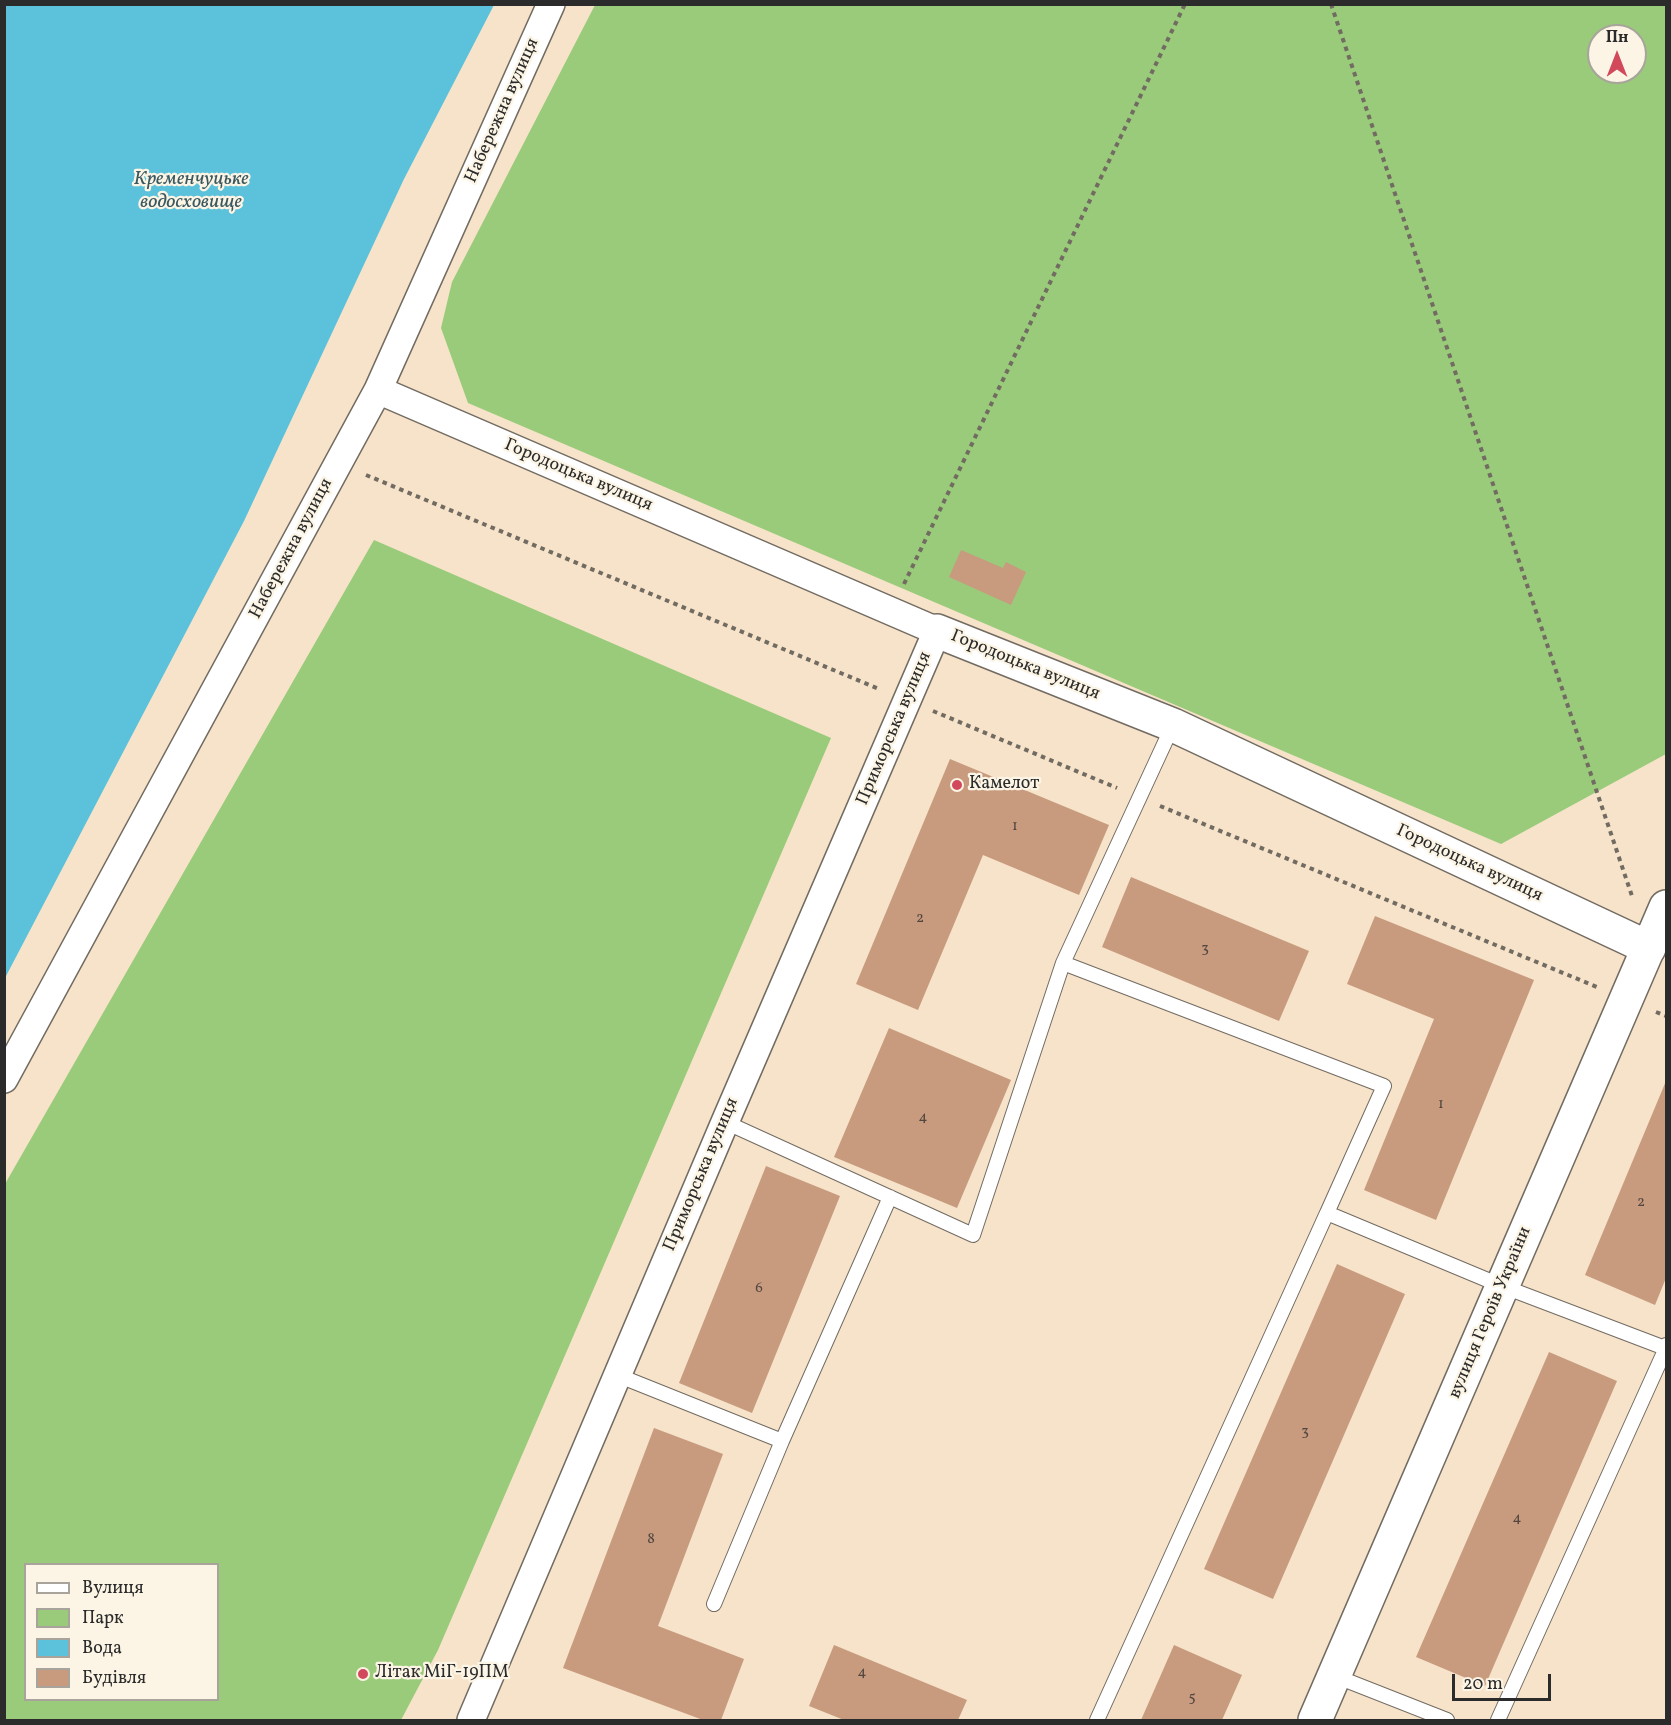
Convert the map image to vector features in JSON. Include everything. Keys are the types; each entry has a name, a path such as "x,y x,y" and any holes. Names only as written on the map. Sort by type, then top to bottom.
{"main road":[{"name":"Городоцька вулиця","path":"937,631 1173,725 1658,951"},
{"name":"вулиця Героїв України","path":"1316,1720 1626,1000 1658,951 1666,907"}],"street":[{"name":"Набережна вулиця","path":"4,1079 378,390 550,4"},
{"name":"Городоцька вулиця","path":"378,390 937,631"},
{"name":"Приморська вулиця","path":"471,1720 724,1122 937,631"}],"lane":[{"path":"724,1122 973,1235 1063,963 1173,725"},
{"path":"1063,963 1384,1086 1097,1720"},
{"path":"714,1604 782,1441 890,1197"},
{"path":"1328,1213 1502,1286 1666,1347 1498,1720"},
{"path":"617,1376 782,1441"},
{"path":"1335,1676 1447,1720"}],"path":[{"path":"891,612 1185,4"},
{"path":"1331,4 1658,951"},
{"path":"338,463 1666,1017"}],"green space":[{"path":"595,5 1666,5 1666,754 1501,844 468,403 441,328 452,282"},
{"path":"374,540 831,738 438,1650 401,1720 5,1720 5,1184"}],"water":[{"name":"Кременчуцьке водосховище","path":"5,4 494,5 404,179 244,521 5,978"}],"building":[{"path":"961,550 1003,568 1006,562 1026,572 1011,605 949,577"},
{"path":"950,759 1109,825 1079,895 983,855 918,1010 856,984"},
{"path":"1131,877 1309,951 1279,1021 1102,947"},
{"path":"1375,916 1534,980 1436,1220 1364,1190 1434,1019 1347,984"},
{"path":"889,1028 1011,1080 957,1208 834,1157"},
{"path":"1666,1081 1666,1278 1655,1305 1585,1275"},
{"path":"766,1166 840,1196 752,1413 679,1383"},
{"path":"1337,1264 1405,1294 1273,1599 1204,1569"},
{"path":"1549,1352 1617,1381 1485,1686 1416,1657"},
{"path":"654,1428 723,1454 658,1626 744,1659 721,1720 703,1720 563,1668"},
{"path":"834,1645 967,1700 958,1720 844,1720 809,1706"},
{"path":"1174,1645 1242,1675 1222,1720 1141,1720"}],"place":[{"name":"Камелот","path":"957,785"},
{"name":"Лiтак МiГ-19ПМ","path":"363,1674"}]}
